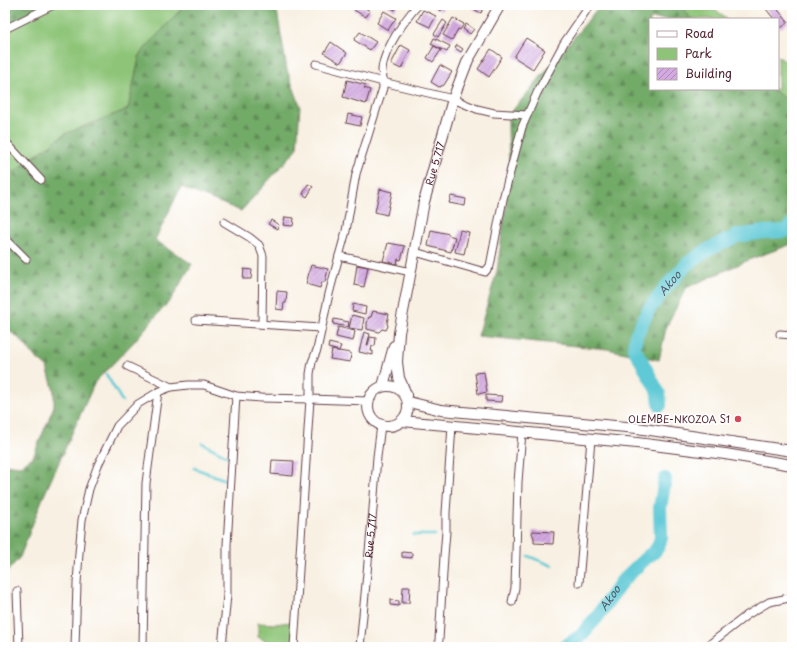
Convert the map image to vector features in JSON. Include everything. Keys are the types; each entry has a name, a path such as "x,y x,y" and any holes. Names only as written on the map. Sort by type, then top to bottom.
{"street":[{"path":"5,29 53,5"},
{"path":"294,647 310,399 310,374 312,362 317,350 321,328 346,231 356,174 383,88 382,70 385,56 409,14 418,5"},
{"name":"Rue 5.717","path":"407,398 399,378 397,362 399,333 424,202 453,99 468,60 500,5"},
{"path":"415,252 485,272 490,266 503,199 522,127 537,93 564,44 590,5"},
{"path":"316,64 453,99 477,109 494,113 527,115"},
{"path":"5,141 41,180"},
{"path":"224,222 259,245 263,256 262,324"},
{"path":"5,238 26,259"},
{"path":"339,256 411,272"},
{"path":"196,320 321,328"},
{"name":"Rue 5.717","path":"383,386 392,352 399,333"},
{"path":"780,334 792,335"},
{"path":"127,366 171,387"},
{"path":"75,647 79,553 82,520 89,489 98,465 117,426 138,404 158,392 171,387 204,385 236,396 368,401"},
{"path":"383,386 396,386 407,398 409,409 402,421 398,424 392,426 381,425 372,418 369,413 368,401 370,396 374,391 383,386"},
{"path":"143,647 146,483 158,392"},
{"path":"222,647 227,595 227,545 236,396"},
{"path":"407,398 441,410 637,428 792,451"},
{"path":"402,421 637,443 725,454 792,465"},
{"name":"Rue 5.717","path":"360,647 381,425"},
{"path":"439,640 452,426"},
{"path":"512,602 515,588 518,482 522,432"},
{"path":"579,583 591,439"},
{"path":"18,591 18,647"},
{"path":"706,647 747,615 768,602 789,598 792,599"}],"green space":[{"path":"5,5 47,5 5,31"},
{"path":"47,5 185,5 140,54 128,109 65,134 11,174 5,170 5,31"},
{"path":"185,5 276,5 287,70 300,105 297,149 241,211 181,187 155,240 192,264 172,298 131,345 95,382 42,500 20,557 5,574 5,464 20,466 33,457 54,406 54,391 47,367 35,357 22,341 5,327 5,170 11,174 65,134 128,109 140,54"},
{"path":"600,5 681,5 690,18 649,18 649,90 773,90 792,104 792,244 751,259 686,288 666,328 659,360 607,349 478,336 497,271 509,182 508,116"},
{"path":"681,5 709,5 727,18 690,18"},
{"path":"779,57 792,67 792,104 773,90 779,90"},
{"path":"291,622 293,625 293,647 275,644 258,637 258,623 275,624"}],"building":[{"path":"356,5 360,5 370,11 366,17 354,10"},
{"path":"386,5 398,5 395,10"},
{"path":"430,5 444,5 441,11"},
{"path":"465,5 484,5 481,13"},
{"path":"770,5 774,5 788,22 781,28 779,25 779,18 773,18 766,9"},
{"path":"423,10 436,16 430,27 417,21"},
{"path":"384,11 396,18 388,30 377,23"},
{"path":"453,18 464,24 460,30 458,29 452,40 443,35"},
{"path":"443,20 447,23 438,37 434,34"},
{"path":"466,24 474,29 470,34 463,29"},
{"path":"360,32 376,42 370,50 354,40"},
{"path":"434,38 450,46 447,52 431,44"},
{"path":"526,38 545,50 533,69 514,57"},
{"path":"331,42 347,53 340,63 324,53"},
{"path":"401,45 410,50 401,69 391,64"},
{"path":"457,45 463,49 461,52 455,48"},
{"path":"434,46 441,50 433,62 427,58"},
{"path":"491,49 502,57 489,77 478,69"},
{"path":"440,65 452,72 444,85 439,87 431,82"},
{"path":"347,80 366,85 364,88 370,90 366,104 343,97"},
{"path":"348,114 362,117 360,126 346,123"},
{"path":"308,184 313,187 307,197 303,194"},
{"path":"380,189 392,192 387,215 375,212"},
{"path":"451,196 466,199 465,206 449,203"},
{"path":"285,217 294,218 293,226 283,225"},
{"path":"271,220 279,225 277,229 268,224"},
{"path":"431,230 455,237 451,252 428,246"},
{"path":"460,230 469,232 464,254 455,252"},
{"path":"388,243 405,246 401,260 398,259 397,264 383,261"},
{"path":"311,265 328,269 325,282 322,282 320,288 306,284"},
{"path":"357,265 368,267 364,287 354,285"},
{"path":"244,269 252,270 251,279 243,279"},
{"path":"277,291 287,292 286,303 284,303 283,310 276,309"},
{"path":"353,304 366,307 365,314 352,311"},
{"path":"373,311 389,314 387,323 388,326 386,330 382,329 379,332 367,329 369,317 371,317"},
{"path":"352,315 364,318 362,330 349,328"},
{"path":"334,319 349,322 348,327 333,324"},
{"path":"338,327 355,331 353,341 336,337"},
{"path":"364,332 370,334 367,345 370,337 376,338 375,346 372,346 371,351 373,351 373,355 359,352"},
{"path":"329,343 341,346 339,351 328,348"},
{"path":"332,350 351,353 350,362 330,359"},
{"path":"484,372 487,392 478,394 475,373"},
{"path":"486,395 502,396 501,402 486,401"},
{"path":"272,460 294,461 293,476 271,474"},
{"path":"533,531 554,532 553,544 534,543"},
{"path":"402,552 412,553 412,558 402,557"},
{"path":"403,587 410,587 409,603 402,603"},
{"path":"390,600 399,601 399,606 390,605"}],"waterway":[{"name":"Akoo","path":"660,405 659,394 634,349 636,335 649,309 688,263 711,248 737,236 785,231 792,225"},
{"path":"106,374 122,401"},
{"path":"202,443 231,458"},
{"path":"194,468 226,480"},
{"name":"Akoo","path":"564,647 582,635 597,617 623,580 658,547 661,538 660,508 665,479"},
{"path":"413,535 435,535"},
{"path":"528,556 553,566"}],"place":[{"name":"OLEMBE-NKOZOA S1","path":"738,419"}]}
